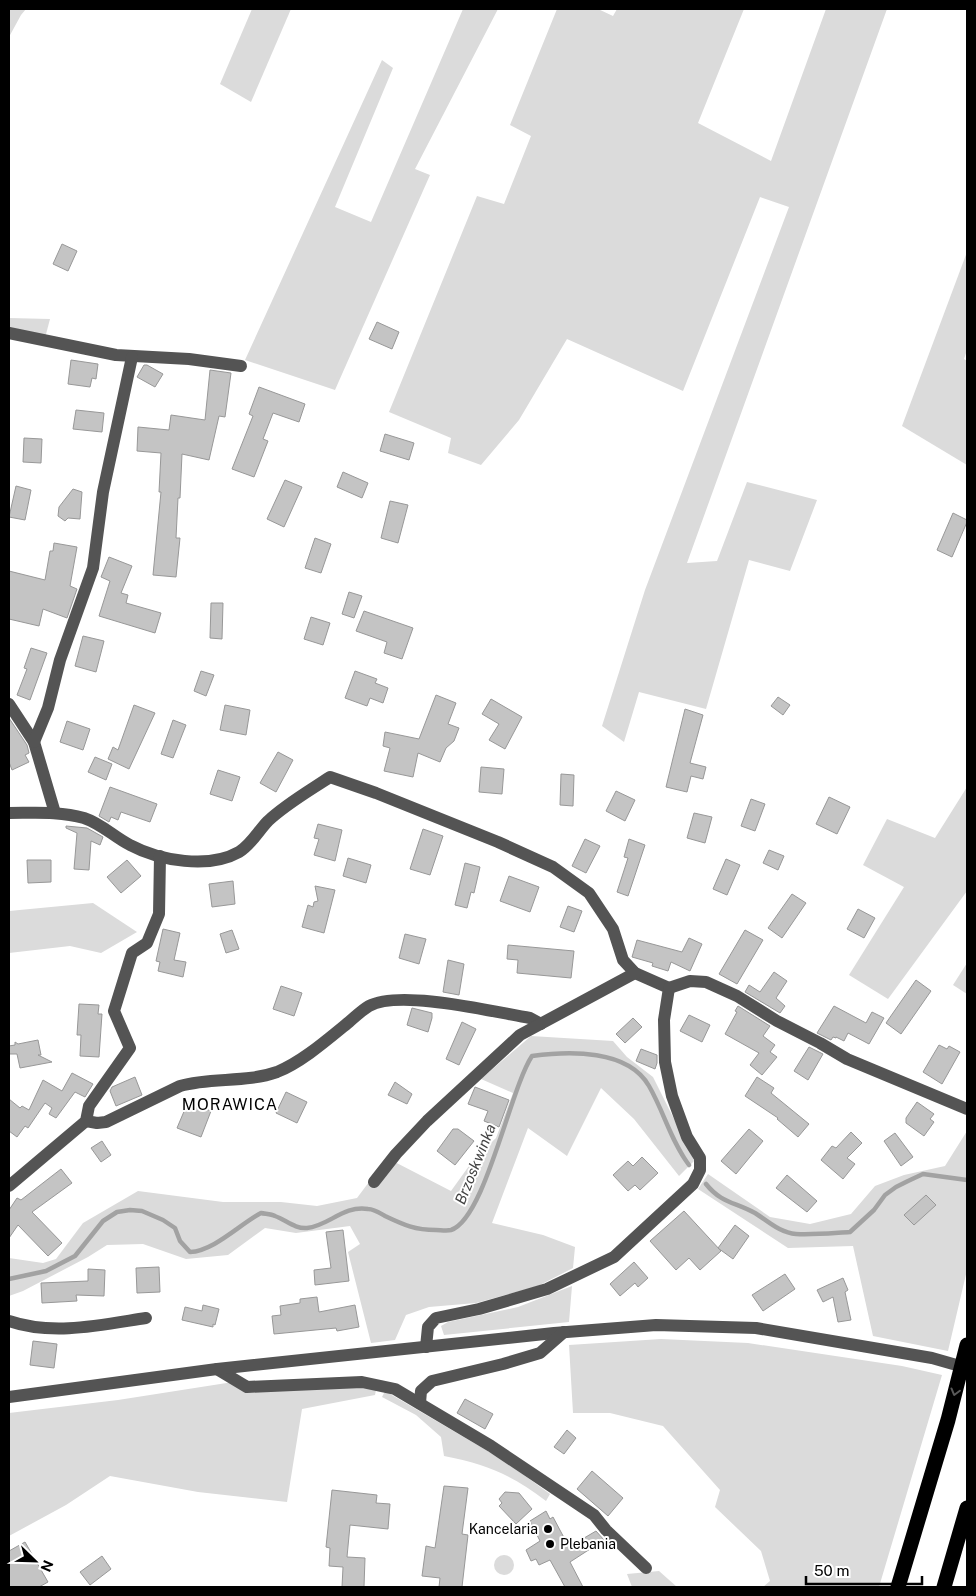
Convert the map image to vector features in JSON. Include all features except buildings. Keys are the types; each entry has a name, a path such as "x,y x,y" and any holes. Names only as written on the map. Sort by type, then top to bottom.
{"highway":[{"path":"898,1587 948,1420 967,1345"},
{"path":"944,1587 966,1513"}],"street":[{"path":"9,333 132,357 189,359 240,366"},
{"path":"34,742 48,708 60,660 93,568 103,492 132,357"},
{"path":"9,704 34,742 55,813"},
{"path":"9,813 55,813 85,819 107,829 130,846 160,856 191,862 215,861 241,851 269,820 330,777 376,793 513,848 553,867 589,893 613,929 623,960 636,973 669,988 690,982 706,982 737,996 777,1021 847,1059 967,1109"},
{"path":"9,1186 86,1121 89,1106 130,1048 114,1011 132,953 147,943 159,914 160,856"},
{"path":"374,1182 427,1120 520,1035 636,973"},
{"path":"426,1347 428,1327 436,1318 479,1309 547,1289 614,1258 693,1184 700,1170 700,1158 687,1137 672,1096 665,1062 664,1020 669,988"},
{"path":"86,1121 106,1122 192,1082 260,1076 278,1071 319,1046 370,1005 389,1000 421,999 530,1018 541,1024"},
{"path":"9,1321 46,1328 76,1328 146,1318"},
{"path":"9,1397 217,1369 564,1332 656,1325 756,1328 932,1358 967,1368"},
{"path":"420,1404 421,1391 432,1381 504,1364 540,1353 564,1332"},
{"path":"217,1369 248,1387 362,1382 395,1389 491,1446 594,1515 606,1530 646,1568"}],"shaded area":[{"path":"9,9 26,9 9,37"},
{"path":"252,9 291,9 251,102 220,84"},
{"path":"463,9 498,9 415,169 430,175 335,390 245,360 382,60 393,68 335,207 371,222"},
{"path":"557,9 598,9 613,16 617,9 744,9 698,123 771,161 826,9 887,9 687,563 717,561 747,482 817,500 790,571 749,560 706,709 639,692 624,742 602,726 645,590 789,207 760,197 683,391 567,339 519,420 481,465 448,453 451,438 389,412 477,196 504,204 531,136 510,125"},
{"path":"967,252 967,350 964,359 967,361 967,465 902,426"},
{"path":"9,318 50,319 45,338 9,330"},
{"path":"967,787 967,891 888,999 849,975 904,887 863,865 887,819 935,838"},
{"path":"93,903 137,932 101,953 70,946 9,953 9,911"},
{"path":"967,963 967,994 953,985"},
{"path":"531,1036 613,1041 627,1057 653,1077 694,1161 679,1176 634,1119 601,1088 567,1156 528,1128 492,1223 543,1235 575,1247 573,1268 538,1286 476,1303 429,1307 406,1315 395,1340 371,1343 348,1252 360,1244 350,1226 296,1233 265,1228 228,1255 186,1259 143,1244 107,1245 23,1291 9,1296 9,1258 43,1263 56,1259 83,1223 138,1191 223,1202 281,1202 317,1206 357,1198 387,1158 451,1191 474,1159 496,1138 513,1093 481,1079"},
{"path":"967,1131 967,1270 948,1351 873,1336 853,1246 788,1248 698,1189 708,1174 770,1217 810,1224 851,1214 875,1186 904,1175 945,1166"},
{"path":"572,1286 569,1322 444,1335 441,1326 448,1322 518,1307"},
{"path":"661,1339 748,1343 902,1366 942,1375 879,1587 763,1587 770,1581 761,1551 715,1507 720,1490 663,1426 610,1413 573,1413 569,1345"},
{"path":"233,1382 357,1386 376,1390 375,1395 302,1409 287,1502 198,1492 110,1476 66,1505 9,1536 9,1413 118,1400"},
{"path":"385,1391 503,1460 550,1494 546,1501 510,1477 486,1467 444,1456 441,1437 416,1415 382,1397"},
{"path":"504,1555 511,1558 514,1565 511,1572 504,1575 497,1572 494,1565 497,1558"},
{"path":"659,1571 677,1587 632,1587 627,1574"}],"waterway":[{"name":"Brzoskwinka","path":"9,1279 46,1271 75,1256 103,1221 117,1212 130,1210 142,1211 163,1220 175,1228 180,1241 190,1252 208,1247 261,1213 273,1215 298,1227 307,1228 322,1224 351,1210 370,1209 416,1228 451,1230 463,1221 475,1203 486,1179 524,1072 532,1056 563,1053 596,1055 627,1065 639,1074 649,1086 677,1146 689,1165"},
{"name":"Brzoskwinka","path":"706,1184 723,1199 755,1213 779,1229 790,1233 809,1234 850,1232 874,1210 885,1195 896,1187 923,1174 967,1180"}],"place":[{"name":"Kancelaria","path":"548,1529"},
{"name":"Plebania","path":"550,1544"}],"district":[{"name":"MORAWICA","path":"230,1104"}]}
